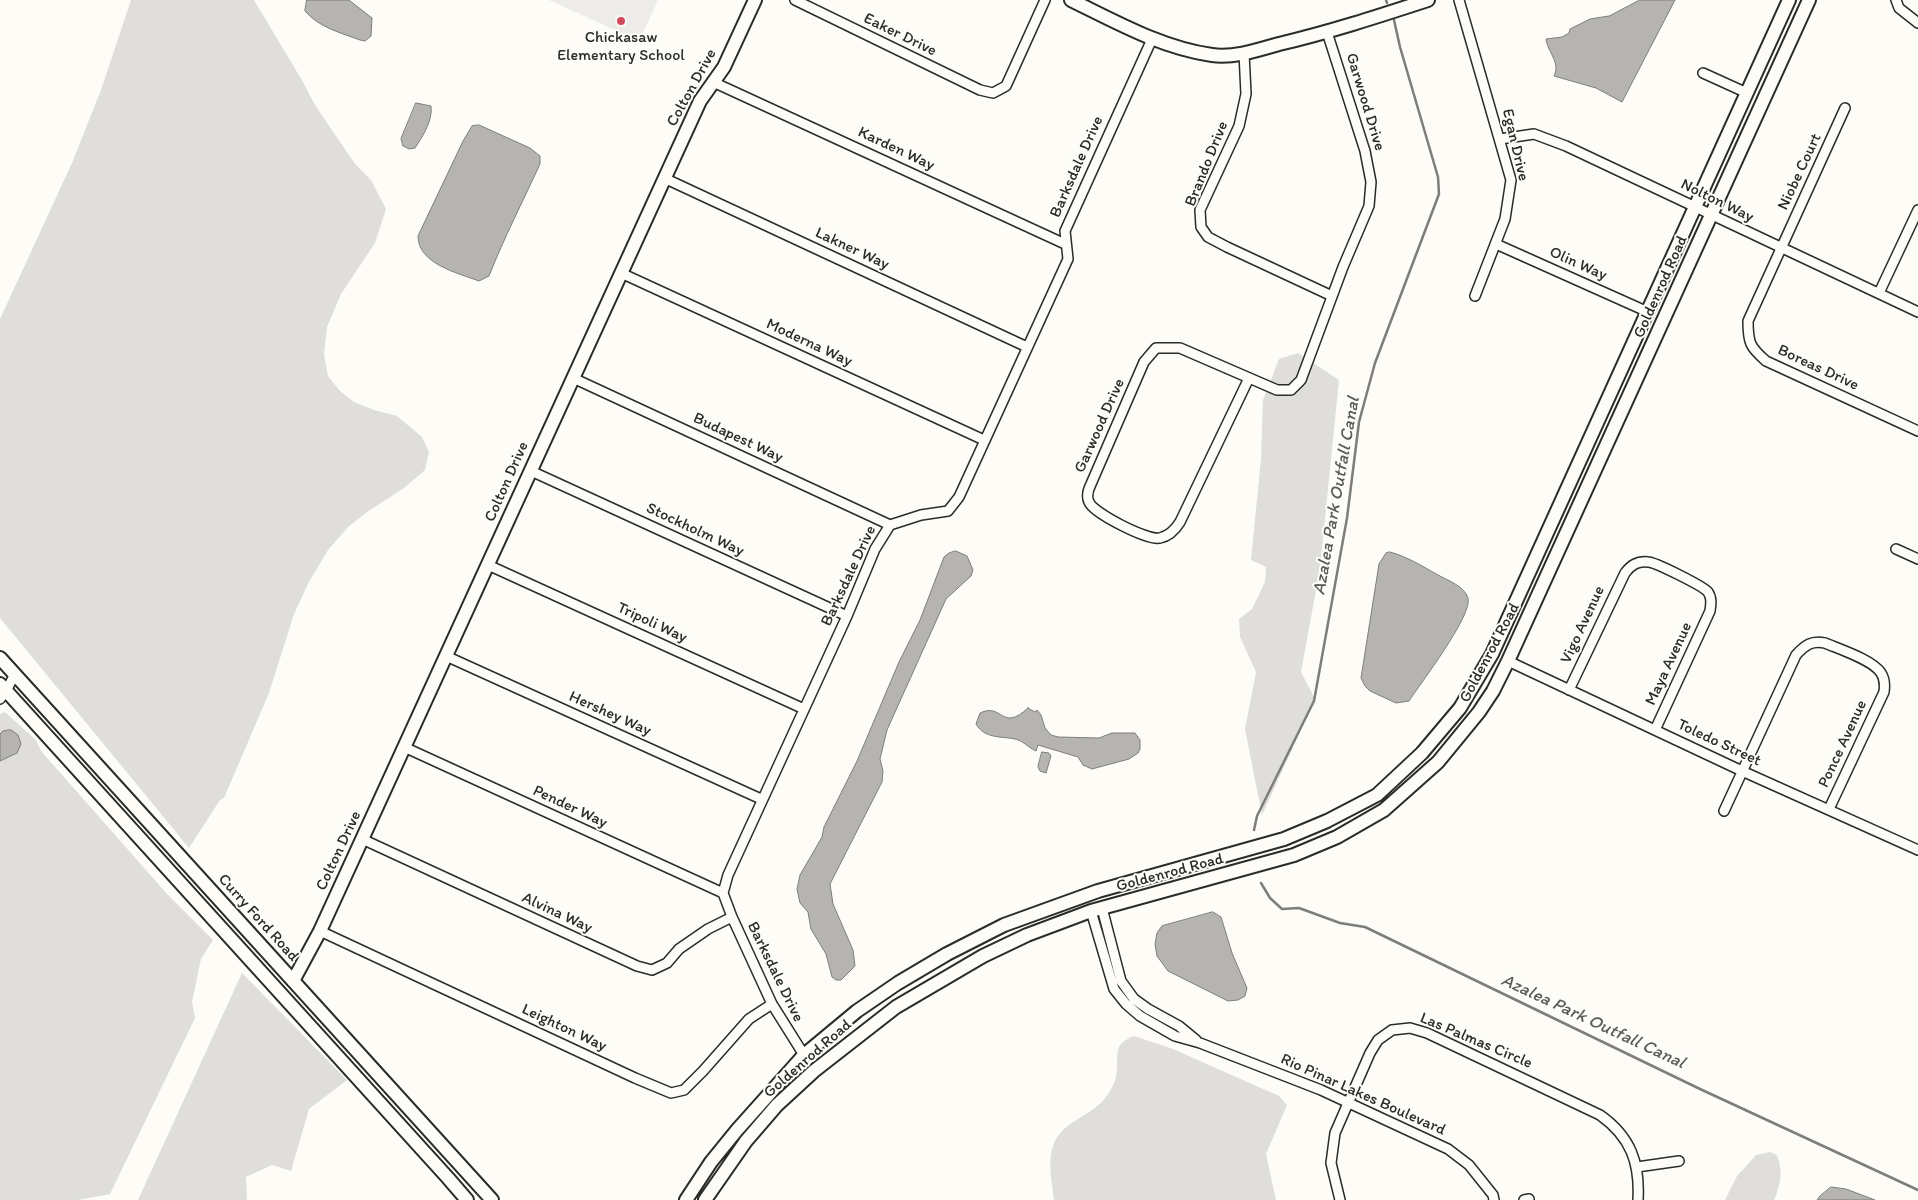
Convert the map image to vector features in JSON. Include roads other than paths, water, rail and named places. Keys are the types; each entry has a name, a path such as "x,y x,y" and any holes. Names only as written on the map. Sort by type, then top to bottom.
{"main road":[{"name":"Colton Drive","path":"293,981 320,931 700,101 724,67 755,0"},
{"path":"1071,0 1152,38 1184,50 1214,55 1244,53 1327,32 1428,0"},
{"name":"Goldenrod Road","path":"686,1200 711,1162 737,1130 804,1055 857,1011 898,983 1004,925 1098,891 1284,839 1377,795 1422,753 1460,708 1492,654 1789,0"},
{"name":"Goldenrod Road","path":"705,1200 738,1151 777,1105 832,1056 896,1008 964,967 1027,935 1055,924 1097,910 1294,855 1337,837 1384,810 1438,762 1479,712 1493,691 1508,661 1809,0"},
{"path":"1584,496 1581,485 1594,456 1591,438"},
{"name":"Curry Ford Road","path":"1,660 492,1200"},
{"name":"Curry Ford Road","path":"2,691 144,842 467,1200"},
{"path":"1357,826 1370,810 1382,801 1391,790 1389,784"},
{"path":"144,842 161,852 271,972 293,981"},
{"path":"1097,910 1105,896 1127,888 1136,881"},
{"path":"1055,924 1098,891"},
{"path":"288,1001 297,998 302,1000 401,1107 418,1118"},
{"path":"832,1056 829,1047 857,1011"},
{"path":"777,1105 787,1088 804,1068 804,1055"}],"street":[{"name":"Eaker Drive","path":"795,0 980,90 993,93 1006,86 1045,0"},
{"name":"Egan Drive","path":"1459,0 1511,180 1505,219 1475,296"},
{"path":"1896,0 1899,8 1918,23"},
{"name":"Garwood Drive","path":"1248,378 1180,522 1172,533 1159,539 1148,537 1100,514 1089,504 1087,494 1091,484 1144,362 1156,348 1180,348 1276,390 1291,390 1301,380 1332,296 1369,206 1370,182 1366,151 1327,32"},
{"name":"Barksdale Drive","path":"804,1055 772,1004 732,917 723,893 728,875 761,799 847,616 875,549 890,525 921,515 948,511 959,497 1068,259 1065,231 1152,38"},
{"name":"Brando Drive","path":"1244,53 1246,94 1239,126 1200,210 1202,227 1208,236 1221,244 1332,296"},
{"path":"1703,73 1747,93"},
{"name":"Karden Way","path":"713,82 1065,244"},
{"name":"Niobe Court","path":"1781,248 1845,108"},
{"name":"Nolton Way","path":"1500,140 1534,134 1566,146 1918,312"},
{"name":"Lakner Way","path":"664,178 1027,347"},
{"path":"1880,294 1918,210"},
{"name":"Olin Way","path":"1496,244 1648,312"},
{"name":"Boreas Drive","path":"1781,248 1748,321 1748,338 1755,351 1766,361 1918,431"},
{"name":"Moderna Way","path":"621,273 984,440"},
{"name":"Budapest Way","path":"573,378 890,525"},
{"name":"Stockholm Way","path":"531,471 847,616"},
{"path":"1896,549 1918,559"},
{"name":"Maya Avenue","path":"1625,573 1630,566 1642,562 1651,562 1699,585 1708,591 1711,599 1710,611 1654,730"},
{"name":"Tripoli Way","path":"488,565 804,709"},
{"name":"Vigo Avenue","path":"1569,690 1625,573"},
{"name":"Ponce Avenue","path":"1742,771 1796,655 1805,645 1816,641 1825,643 1872,665 1881,672 1885,682 1884,692 1829,809"},
{"name":"Hershey Way","path":"446,656 761,799"},
{"name":"Toledo Street","path":"1508,661 1742,771 1918,849"},
{"path":"2,691 15,674"},
{"name":"Pender Way","path":"404,747 723,893"},
{"path":"1724,811 1742,771"},
{"name":"Alvina Way","path":"362,839 637,966 652,970 667,963 679,949 708,929 732,917"},
{"name":"Rio Pinar Lakes Boulevard","path":"1097,910 1114,989 1126,1004 1140,1016 1175,1036 1200,1043 1347,1102 1448,1149 1469,1165 1493,1195 1494,1200"},
{"name":"Leighton Way","path":"320,931 671,1093 684,1090 749,1020 772,1004"},
{"name":"Las Palmas Circle","path":"1340,1200 1331,1164 1334,1133 1347,1102 1378,1040 1392,1030 1410,1028 1427,1033 1600,1115 1612,1124 1622,1135 1634,1155 1637,1167 1638,1200"},
{"path":"1637,1167 1679,1161"}],"waterway":[{"name":"Azalea Park Outfall Canal","path":"1254,830 1257,816 1314,701 1347,518 1359,422 1375,363 1439,194 1438,177 1400,47 1394,20"},
{"name":"Azalea Park Outfall Canal","path":"1261,883 1270,898 1282,909 1299,908 1340,923 1365,927 1700,1089 1918,1190"}],"place":[{"name":"Chickasaw Elementary School","path":"621,21"}]}
